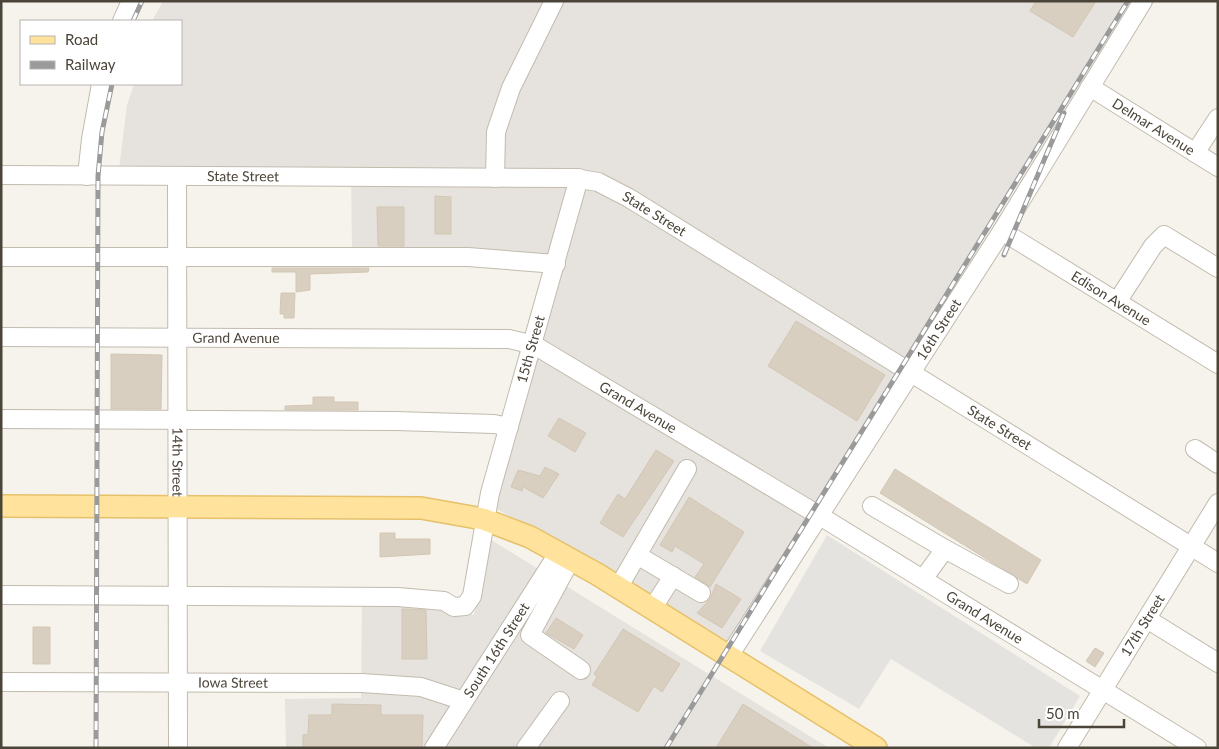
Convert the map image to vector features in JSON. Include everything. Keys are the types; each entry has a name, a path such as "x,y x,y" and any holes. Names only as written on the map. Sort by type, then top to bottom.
{"main road":[{"path":"1,506 421,508 483,519 530,537 565,556 876,748"}],"street":[{"path":"122,20 131,1"},
{"path":"495,178 496,132 511,88 554,1"},
{"name":"16th Street","path":"729,656 1002,231 1143,1"},
{"path":"87,176 91,139 101,85"},
{"name":"Delmar Avenue","path":"1090,87 1218,167"},
{"path":"1195,154 1218,118"},
{"name":"State Street","path":"1,175 579,178 606,186 629,198 1218,563"},
{"name":"14th Street","path":"178,176 178,748"},
{"name":"15th Street","path":"178,597 398,597 444,602 454,607 460,607 468,603 472,596 483,519 534,345 579,178"},
{"name":"Edison Avenue","path":"1002,231 1218,364"},
{"path":"1117,302 1153,246 1164,235 1218,268"},
{"path":"1,256 468,257 556,264"},
{"name":"Grand Avenue","path":"1,337 509,339 534,345 820,516 1197,748"},
{"path":"1,419 396,421 494,424 509,427"},
{"path":"1195,449 1218,464"},
{"path":"618,588 687,469"},
{"name":"17th Street","path":"1067,748 1218,503"},
{"path":"872,506 1009,584"},
{"path":"923,579 945,549"},
{"path":"637,555 701,593"},
{"path":"565,556 530,635 581,670"},
{"name":"South 16th Street","path":"434,748 565,556"},
{"path":"652,609 673,576"},
{"path":"1,595 178,597"},
{"path":"1147,618 1218,663"},
{"name":"Iowa Street","path":"1,682 362,684 421,687 464,702"},
{"path":"526,748 560,701"}],"shaded area":[{"path":"163,1 1130,1 733,644 493,507 565,256 352,253 351,167 119,169 127,105 134,85 182,85 182,20 153,20"},
{"path":"827,535 1080,696 1049,748 1036,748 891,659 859,709 760,651"},
{"path":"488,538 829,748 286,748 285,699 361,698 362,602 430,602 474,615"}],"building":[{"path":"1036,1 1096,1 1073,37 1030,11"},
{"path":"435,196 451,197 451,234 435,234"},
{"path":"377,207 404,207 404,246 378,246"},
{"path":"272,268 369,268 368,272 310,274 310,290 296,292 296,272 272,272"},
{"path":"281,293 295,293 294,318 284,318 284,314 280,314"},
{"path":"796,321 885,375 857,421 768,366"},
{"path":"111,354 162,355 161,409 111,409"},
{"path":"313,397 334,397 334,402 358,402 358,410 285,410 285,406 313,405"},
{"path":"559,418 586,433 575,452 548,436"},
{"path":"656,450 674,461 623,537 600,523 618,494 625,499"},
{"path":"545,467 559,474 543,498 523,487 522,491 511,487 518,470 540,476"},
{"path":"895,469 1041,560 1027,584 880,493"},
{"path":"689,497 744,532 710,587 695,577 704,564 675,546 672,552 660,545"},
{"path":"380,533 395,533 395,539 430,539 430,554 380,557"},
{"path":"716,584 741,599 722,628 697,613 710,599"},
{"path":"402,609 426,610 427,659 402,659"},
{"path":"556,618 583,635 574,649 546,633"},
{"path":"33,627 50,627 50,664 33,664"},
{"path":"623,629 680,664 662,692 654,686 638,712 592,685 597,677 594,674"},
{"path":"1095,648 1104,653 1095,667 1086,661"},
{"path":"332,704 381,705 381,715 423,715 422,748 303,748 303,735 308,734 309,715 332,715"},
{"path":"743,704 813,748 716,748"}],"railway":[{"path":"133,20 142,1"},
{"path":"666,748 1128,1"},
{"path":"96,748 98,176 102,132 112,85"},
{"path":"1004,255 1064,113"}]}
